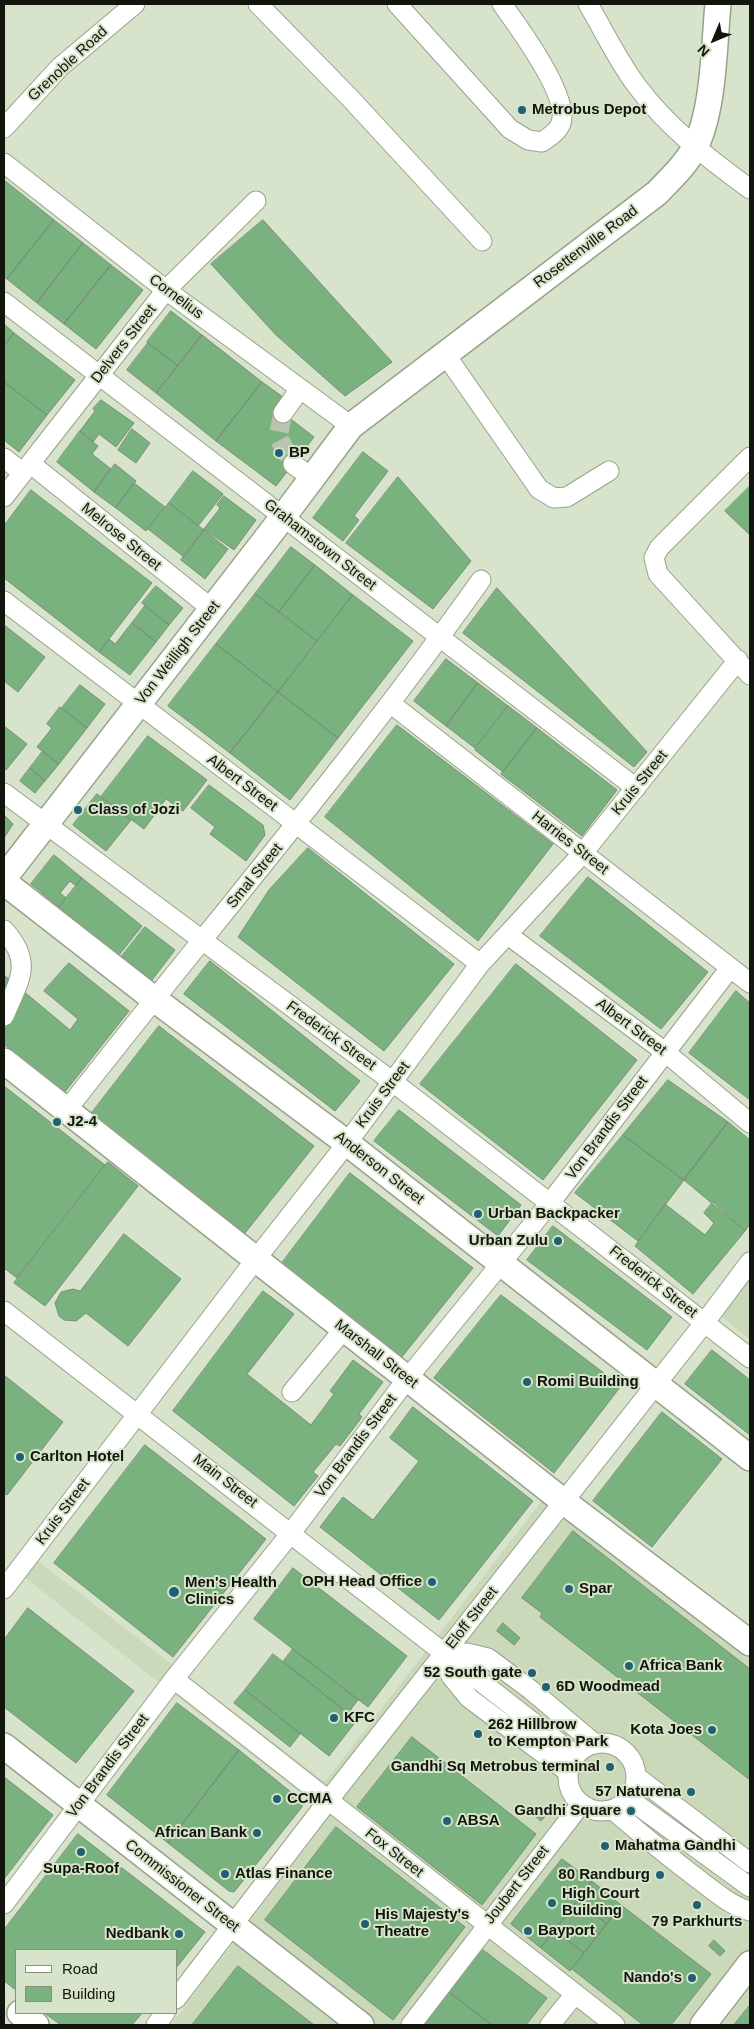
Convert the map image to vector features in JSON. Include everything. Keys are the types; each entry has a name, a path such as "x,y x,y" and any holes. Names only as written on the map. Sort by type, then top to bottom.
{"main road":[{"name":"Rosettenville Road","path":"351,426 657,193 678,172 694,148 704,121 718,4"},
{"name":"Von Weilligh Street","path":"4,880 44,824 283,516 303,471 351,426"},
{"name":"Anderson Street","path":"4,880 154,999 347,1143 750,1458"},
{"name":"Marshall Street","path":"4,1061 563,1501 750,1644"},
{"name":"Commissioner Street","path":"4,1746 361,2025"},
{"path":"703,2025 750,1964"},
{"path":"4,2001 15,2009"},
{"path":"21,2014 36,2025"}],"street":[{"name":"Grenoble Road","path":"4,128 60,67 135,4"},
{"path":"258,4 350,98 482,241"},
{"path":"397,4 510,129 528,140 542,142 553,135 561,123 561,104 534,49 502,4"},
{"path":"588,4 637,87 694,148 750,190"},
{"name":"Cornelius","path":"4,163 166,290 351,426"},
{"name":"Delvers Street","path":"4,497 166,290 256,201"},
{"name":"Grahamstown Street","path":"4,302 636,788"},
{"path":"446,354 539,489 554,498 567,497 609,471"},
{"path":"283,414 300,389"},
{"path":"750,457 659,548 654,558 658,574 750,675"},
{"name":"Melrose Street","path":"4,458 27,468 212,609"},
{"name":"Smal Street","path":"66,1110 154,999 297,825 481,580"},
{"name":"Albert Street","path":"4,601 480,964"},
{"name":"Kruis Street","path":"4,1589 347,1143 480,964 583,853 738,660"},
{"name":"Harries Street","path":"390,703 750,983"},
{"name":"Frederick Street","path":"4,793 202,942 393,1082 750,1358"},
{"path":"4,930 20,950 22,960 19,979 4,1016"},
{"name":"Albert Street","path":"508,935 664,1052 750,1123"},
{"name":"Von Brandis Street","path":"4,1904 174,1680 291,1533 407,1379 550,1203 730,968"},
{"name":"Eloff Street","path":"178,1996 327,1802 705,1322 750,1262"},
{"name":"Main Street","path":"4,1311 444,1654"},
{"path":"292,1392 344,1329"},
{"path":"572,1764 469,1698 451,1676 444,1654 467,1653 488,1658 595,1744 610,1744 622,1750 635,1766 637,1777 629,1799 613,1810 602,1812 590,1810 573,1795 568,1784 572,1764 595,1744"},
{"name":"Fox Street","path":"174,1680 327,1802 615,2025"},
{"path":"637,1777 750,1864"},
{"path":"629,1799 750,1887"},
{"name":"Joubert Street","path":"411,2025 581,1804"},
{"path":"613,1810 659,1849 716,1893 741,1909 750,1912"},
{"path":"550,2025 575,1994"},
{"path":"156,2025 164,2014"}],"shaded area":[{"path":"750,1275 750,1340 720,1315"},
{"path":"544,1498 750,1657 750,1978 714,2025 171,2025 330,1816 10,1566 22,1549 325,1782"},
{"path":"750,1988 750,2025 722,2025"}],"building":[{"path":"4,180 54,220 7,279 4,277"},
{"path":"54,220 83,243 37,303 7,279"},
{"path":"263,220 392,362 345,396 276,335 211,264"},
{"path":"83,243 111,265 64,324 37,303"},
{"path":"111,265 143,290 96,349 64,324"},
{"path":"171,311 202,335 178,366 147,342"},
{"path":"4,324 14,333 4,346"},
{"path":"14,333 75,380 47,415 4,382 4,346"},
{"path":"202,335 262,382 216,441 156,393"},
{"path":"148,343 178,366 156,393 127,370"},
{"path":"4,382 47,415 19,452 4,440"},
{"path":"262,382 283,397 275,407 314,437 276,486 216,441"},
{"path":"101,400 134,423 116,447 99,434 93,442 80,431 95,411 93,409"},
{"path":"132,429 150,443 136,463 118,450"},
{"path":"80,431 98,446 92,454 111,469 94,492 57,462"},
{"path":"363,452 388,471 354,516 359,520 343,541 313,518"},
{"path":"115,464 136,481 116,508 94,492"},
{"path":"193,471 223,494 198,526 169,503"},
{"path":"398,477 471,561 433,609 346,543"},
{"path":"134,483 165,507 146,531 116,508"},
{"path":"750,486 750,535 725,511"},
{"path":"31,490 152,583 99,652 4,578 4,526"},
{"path":"224,496 256,520 234,550 204,529 220,508 217,505"},
{"path":"169,503 204,530 184,557 148,529"},
{"path":"204,530 228,549 205,579 181,560"},
{"path":"291,547 315,565 279,612 255,594"},
{"path":"315,565 353,595 317,641 279,612"},
{"path":"156,586 183,608 169,625 142,603"},
{"path":"497,588 647,752 634,767 463,633"},
{"path":"255,594 317,641 278,692 216,644"},
{"path":"353,595 413,641 338,738 278,692"},
{"path":"145,606 169,625 156,642 132,623"},
{"path":"132,623 156,642 130,675 99,652 109,639 115,644"},
{"path":"4,625 45,657 18,692 4,681"},
{"path":"216,644 278,692 230,753 168,706"},
{"path":"446,659 478,683 446,726 414,701"},
{"path":"478,683 508,706 475,748 446,726"},
{"path":"80,685 105,704 87,728 62,708"},
{"path":"278,692 338,738 290,800 230,753"},
{"path":"508,706 537,728 503,772 475,750"},
{"path":"60,707 87,728 59,764 37,747 52,728 47,724"},
{"path":"397,725 553,844 478,941 325,817"},
{"path":"4,726 27,744 6,770 4,768"},
{"path":"537,728 617,790 582,836 501,774"},
{"path":"148,736 207,780 183,811 166,799 144,829 101,797"},
{"path":"43,751 59,764 45,781 30,768"},
{"path":"30,768 45,781 35,793 20,781"},
{"path":"209,785 263,825 265,835 246,861 210,834 215,827 191,808"},
{"path":"97,794 131,820 106,851 73,825"},
{"path":"4,815 13,824 4,838"},
{"path":"308,848 454,964 384,1051 238,937 269,890"},
{"path":"54,855 82,878 76,886 70,881 60,893 66,898 59,907 31,884"},
{"path":"588,877 708,972 661,1029 540,936"},
{"path":"82,878 142,926 119,955 59,907"},
{"path":"145,927 175,950 152,980 122,956"},
{"path":"210,961 360,1081 335,1111 184,994"},
{"path":"69,963 129,1011 64,1093 4,1044 4,975 70,1030 78,1019 44,991"},
{"path":"516,964 637,1060 543,1180 420,1084"},
{"path":"736,991 750,1003 750,1100 689,1053"},
{"path":"159,1026 314,1146 245,1233 91,1114"},
{"path":"668,1080 728,1122 684,1180 623,1135"},
{"path":"4,1086 105,1165 17,1278 4,1268"},
{"path":"399,1110 521,1205 498,1236 374,1141"},
{"path":"728,1122 750,1140 750,1224 745,1231 684,1180"},
{"path":"623,1135 684,1180 638,1241 575,1193"},
{"path":"108,1162 138,1186 45,1306 14,1283"},
{"path":"350,1173 473,1268 401,1358 282,1263"},
{"path":"713,1202 745,1231 693,1294 635,1246 665,1204 705,1235 714,1223 704,1213"},
{"path":"553,1226 672,1317 647,1350 527,1260"},
{"path":"124,1234 181,1279 128,1346 86,1313 76,1321 64,1320 59,1316 55,1303 61,1292 73,1289 80,1291"},
{"path":"263,1291 294,1314 247,1374 311,1425 334,1394 330,1391 353,1360 383,1382 359,1414 362,1417 340,1446 336,1444 313,1472 318,1476 294,1506 173,1411"},
{"name":"Romi Building","path":"501,1295 621,1386 554,1473 434,1378"},
{"path":"712,1350 750,1380 750,1435 685,1384"},
{"name":"Carlton Hotel","path":"4,1375 63,1422 7,1495 4,1493"},
{"path":"413,1407 533,1501 439,1620 320,1527 343,1497 373,1520 419,1461 390,1438"},
{"path":"662,1412 722,1459 652,1547 593,1501"},
{"path":"145,1445 266,1539 173,1657 54,1563"},
{"path":"573,1531 750,1669 750,1780 540,1617 542,1613 522,1598"},
{"path":"293,1568 407,1656 368,1707 254,1619"},
{"path":"28,1608 134,1691 76,1763 4,1707 4,1640"},
{"path":"503,1623 520,1638 514,1645 497,1631"},
{"path":"293,1649 358,1700 348,1713 283,1662"},
{"path":"273,1654 357,1720 329,1756 245,1690"},
{"path":"245,1690 300,1734 290,1747 234,1703"},
{"path":"177,1703 239,1750 168,1843 107,1795"},
{"name":"ABSA","path":"412,1737 536,1834 482,1905 357,1807"},
{"path":"239,1750 302,1801 302,1807 234,1892 229,1891 168,1843"},
{"path":"4,1777 53,1815 4,1879"},
{"path":"540,1809 547,1814 541,1821 534,1815"},
{"name":"His Majesty's Theatre","path":"336,1827 465,1927 393,2020 265,1920"},
{"path":"78,1834 205,1932 178,1966 178,1949 15,1949 15,1989 4,1981 4,1930"},
{"name":"High Court Building","path":"562,1859 592,1881 541,1948 511,1924"},
{"path":"592,1881 621,1905 607,1924 577,1900"},
{"path":"578,1901 607,1924 584,1953 554,1930"},
{"path":"621,1905 711,1974 671,2025 643,2025 572,1969"},
{"path":"554,1930 584,1953 570,1971 541,1948"},
{"path":"714,1940 725,1951 720,1956 709,1946"},
{"path":"483,1950 547,1998 526,2025 492,2025 449,1992"},
{"path":"238,1966 314,2025 192,2025"},
{"path":"449,1992 492,2025 422,2025"},
{"path":"750,2005 750,2025 734,2025"},
{"path":"46,2014 141,2014 132,2025 61,2025"}],"tunnel":[{"path":"283,413 278,437 293,464"}],"place":[{"name":"Metrobus Depot","path":"522,110"},
{"name":"BP","path":"279,453"},
{"name":"Class of Jozi","path":"78,810"},
{"name":"J2-4","path":"57,1122"},
{"name":"Urban Backpacker","path":"478,1214"},
{"name":"Urban Zulu","path":"558,1241"},
{"name":"Romi Building","path":"527,1382"},
{"name":"Carlton Hotel","path":"20,1457"},
{"name":"OPH Head Office","path":"432,1582"},
{"name":"Spar","path":"569,1589"},
{"name":"Men's Health Clinics","path":"174,1592"},
{"name":"Africa Bank","path":"629,1666"},
{"name":"52 South gate","path":"532,1673"},
{"name":"6D Woodmead","path":"546,1687"},
{"name":"KFC","path":"334,1718"},
{"name":"Kota Joes","path":"712,1730"},
{"name":"262 Hillbrow to Kempton Park","path":"478,1734"},
{"name":"Gandhi Sq Metrobus terminal","path":"610,1767"},
{"name":"57 Naturena","path":"691,1792"},
{"name":"CCMA","path":"277,1799"},
{"name":"Gandhi Square","path":"631,1811"},
{"name":"ABSA","path":"447,1821"},
{"name":"African Bank","path":"257,1833"},
{"name":"Mahatma Gandhi","path":"605,1846"},
{"name":"Supa-Roof","path":"81,1852"},
{"name":"Atlas Finance","path":"225,1874"},
{"name":"80 Randburg","path":"660,1875"},
{"name":"High Court Building","path":"552,1903"},
{"name":"79 Parkhurts","path":"697,1905"},
{"name":"His Majesty's Theatre","path":"365,1924"},
{"name":"Bayport","path":"528,1931"},
{"name":"Nedbank","path":"179,1934"},
{"name":"Nando's","path":"692,1978"}]}
